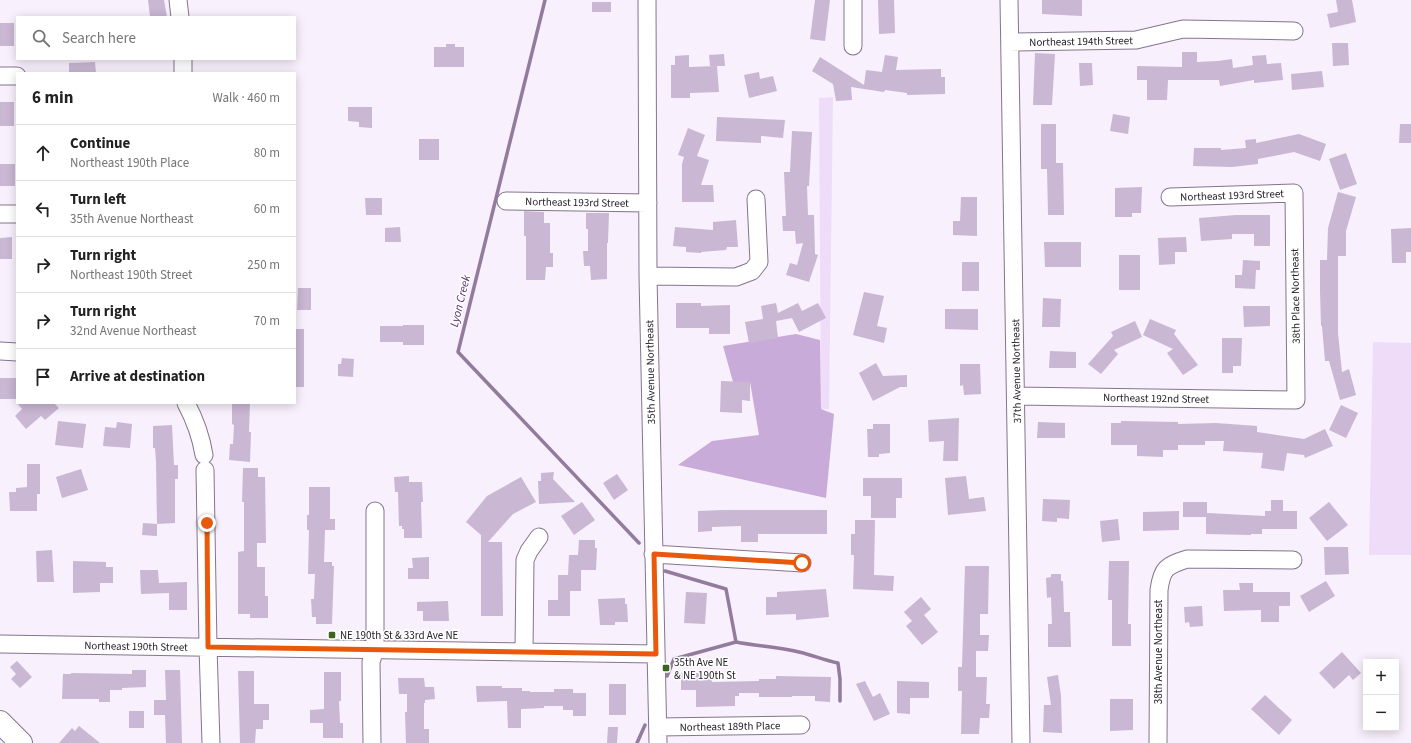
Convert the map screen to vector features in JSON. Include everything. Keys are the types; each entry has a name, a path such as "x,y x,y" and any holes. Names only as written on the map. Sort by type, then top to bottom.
{"main road":[{"path":"0,722 21,743"}],"street":[{"path":"178,0 180,16"},
{"name":"35th Avenue Northeast","path":"647,0 648,276 658,735"},
{"path":"853,0 853,46"},
{"name":"37th Avenue Northeast","path":"1010,0 1021,743"},
{"name":"Northeast 194th Street","path":"1010,42 1136,40 1184,29 1294,31"},
{"path":"183,60 183,72"},
{"path":"0,76 16,76"},
{"name":"Northeast 193rd Street","path":"1170,197 1294,193"},
{"name":"38th Place Northeast","path":"1294,193 1296,400"},
{"path":"648,276 736,277 752,271 759,262 756,199"},
{"name":"Northeast 193rd Street","path":"506,201 648,203"},
{"path":"0,214 16,214"},
{"path":"0,351 16,352"},
{"name":"Northeast 192nd Street","path":"1016,396 1296,400"},
{"path":"187,404 196,422 205,462 211,743"},
{"path":"372,743 371,662 375,649 375,511"},
{"path":"524,652 525,560 529,551 539,537"},
{"path":"654,554 802,563"},
{"name":"38th Avenue Northeast","path":"1158,743 1158,590 1161,575 1171,565 1187,559 1293,560"},
{"name":"Northeast 190th Street","path":"0,644 656,654"},
{"name":"Northeast 189th Place","path":"658,735 801,725"}],"shaded area":[{"path":"833,97 829,409 821,409 819,98"},
{"path":"796,334 820,340 821,409 834,414 826,498 678,465 712,441 759,435 750,382 733,382 723,346"},
{"path":"1373,342 1411,343 1411,555 1369,555"}],"building":[{"path":"148,0 164,0 167,16 150,16"},
{"path":"815,0 830,0 825,41 810,39"},
{"path":"878,0 894,0 895,33 879,34"},
{"path":"1042,0 1082,0 1082,16 1042,14"},
{"path":"1336,0 1352,0 1356,22 1330,28 1327,14 1338,12"},
{"path":"592,2 611,2 611,12 592,12"},
{"path":"0,23 14,23 14,46 0,46"},
{"path":"1332,43 1348,43 1349,65 1333,66"},
{"path":"446,44 455,44 455,47 464,47 464,67 434,67 434,47 446,47"},
{"path":"1182,52 1197,52 1197,62 1232,59 1233,68 1253,65 1252,56 1266,55 1267,64 1281,63 1283,80 1254,83 1254,80 1220,86 1219,80 1168,80 1167,100 1147,100 1147,80 1137,80 1137,66 1182,67"},
{"path":"1035,53 1055,54 1052,105 1033,105"},
{"path":"724,54 725,66 710,66 709,55"},
{"path":"689,55 689,67 717,66 719,92 690,93 690,98 671,98 671,65 675,65 675,56"},
{"path":"885,55 898,57 896,70 941,69 941,77 945,77 945,94 907,95 907,93 885,90 884,92 851,87 852,100 836,101 833,84 812,71 820,57 864,85 866,70 882,72"},
{"path":"95,62 96,72 69,72 69,63"},
{"path":"1079,63 1092,63 1093,85 1080,86"},
{"path":"1322,71 1324,87 1292,90 1291,74"},
{"path":"759,72 760,79 773,76 777,91 749,98 744,75"},
{"path":"0,102 14,102 14,126 0,126"},
{"path":"348,107 372,107 372,128 359,127 359,122 348,121"},
{"path":"1113,114 1130,117 1128,134 1110,131"},
{"path":"717,117 785,120 783,138 761,136 761,143 716,141"},
{"path":"1041,124 1056,124 1056,163 1063,163 1064,215 1048,215 1047,169 1041,169"},
{"path":"1400,124 1411,124 1411,143 1399,143"},
{"path":"688,128 705,135 697,156 709,160 701,185 713,185 714,202 682,202 682,164 684,157 678,155"},
{"path":"792,131 812,132 809,186 807,186 808,215 814,215 815,254 818,255 809,282 786,275 790,263 797,265 803,243 796,244 795,231 783,231 782,216 786,216 784,172 790,172"},
{"path":"1299,134 1326,144 1320,161 1294,152 1258,159 1258,164 1232,167 1193,166 1194,148 1221,148 1221,150 1246,148 1245,140 1256,139 1256,143"},
{"path":"419,139 439,139 439,160 419,160"},
{"path":"1346,153 1357,184 1340,190 1329,159"},
{"path":"0,164 15,164 15,186 0,186"},
{"path":"1142,187 1141,213 1132,213 1132,217 1115,217 1115,188"},
{"path":"1338,192 1356,197 1346,231 1346,256 1338,256 1338,333 1342,372 1349,369 1356,395 1340,400 1329,361 1325,361 1321,326 1320,291 1320,260 1327,260 1328,228"},
{"path":"961,197 977,197 977,236 953,235 953,221 960,221"},
{"path":"365,198 382,198 382,215 366,215"},
{"path":"524,211 544,212 544,223 550,223 550,253 553,253 553,267 546,267 545,280 526,280 526,236 524,236"},
{"path":"586,213 609,213 607,279 591,280 590,266 584,266 583,251 588,251"},
{"path":"1236,215 1270,215 1270,246 1254,246 1254,234 1232,234 1232,239 1201,241 1199,218"},
{"path":"736,220 738,247 727,247 726,250 701,253 686,252 686,247 673,246 675,227 713,230 713,222"},
{"path":"400,227 401,242 385,242 385,228"},
{"path":"1411,228 1411,252 1406,252 1406,263 1392,263 1391,229"},
{"path":"12,237 12,259 0,259 0,238"},
{"path":"1186,237 1187,252 1175,252 1175,264 1159,265 1158,238"},
{"path":"1044,242 1081,242 1081,267 1045,267"},
{"path":"1119,255 1140,255 1140,290 1119,290"},
{"path":"1243,260 1260,261 1260,270 1256,270 1255,289 1235,288 1235,275 1242,275"},
{"path":"962,262 979,262 979,291 962,291"},
{"path":"298,288 311,288 311,310 297,310"},
{"path":"864,292 884,296 877,326 887,328 884,343 853,335"},
{"path":"1043,298 1061,299 1060,327 1042,327"},
{"path":"676,303 701,303 701,306 730,305 730,334 709,334 709,328 676,328"},
{"path":"776,303 778,313 798,303 802,311 818,303 826,318 799,332 792,318 776,321 778,338 749,343 745,322 763,319 761,306"},
{"path":"1243,306 1270,306 1270,326 1244,327"},
{"path":"945,309 978,309 978,330 945,329"},
{"path":"1150,319 1176,330 1174,334 1198,365 1183,375 1167,353 1173,349 1143,335"},
{"path":"1135,321 1142,337 1114,350 1118,354 1101,374 1088,364 1113,336 1111,332"},
{"path":"424,325 424,345 403,345 403,342 380,342 380,326"},
{"path":"296,329 304,329 304,387 296,387"},
{"path":"1222,338 1242,338 1241,366 1233,366 1233,373 1222,373"},
{"path":"1050,351 1076,352 1076,368 1049,368"},
{"path":"342,358 354,359 353,377 338,376 338,364 341,364"},
{"path":"876,363 883,376 907,375 907,387 900,387 873,401 859,373"},
{"path":"960,364 980,364 981,394 964,395 963,385 960,386"},
{"path":"0,378 16,378 16,399 0,399"},
{"path":"721,381 750,382 750,401 742,400 742,413 720,412"},
{"path":"18,404 55,404 59,408 45,420 41,416 26,429 15,416 22,409"},
{"path":"232,404 250,404 250,462 229,460 230,444 233,444 234,425 232,424"},
{"path":"1341,405 1358,413 1346,438 1329,430"},
{"path":"959,418 958,461 943,461 944,441 929,442 928,420"},
{"path":"58,421 86,424 83,448 55,445"},
{"path":"1121,421 1178,422 1178,424 1216,423 1257,426 1257,432 1304,439 1325,429 1333,446 1305,458 1304,455 1287,453 1284,471 1261,468 1263,453 1223,451 1224,441 1205,441 1205,445 1178,445 1178,450 1163,450 1163,457 1137,456 1137,445 1111,445 1111,423 1121,423"},
{"path":"117,422 132,424 130,448 103,446 105,427 116,428"},
{"path":"1038,422 1065,423 1065,438 1037,438"},
{"path":"873,424 890,424 890,453 879,454 879,457 868,457 867,429 873,429"},
{"path":"172,425 174,465 178,465 178,479 175,479 175,523 157,524 156,461 155,448 153,448 153,426"},
{"path":"27,464 40,464 40,494 37,494 37,511 10,511 9,492 16,492 16,488 27,487"},
{"path":"243,468 258,468 258,477 265,477 266,543 257,543 257,567 265,567 265,596 268,596 268,618 250,618 250,614 238,614 238,552 244,551 244,502 242,502"},
{"path":"81,469 88,490 62,498 56,477"},
{"path":"554,472 553,479 575,502 539,504 538,481 541,481 541,473"},
{"path":"617,474 628,490 614,500 603,483"},
{"path":"409,476 409,482 422,482 422,538 404,538 404,529 402,529 402,526 399,526 398,492 395,492 394,477"},
{"path":"966,476 969,499 984,497 986,511 948,515 945,478"},
{"path":"521,477 536,502 513,514 488,542 502,542 503,616 481,616 481,535 466,522 487,496"},
{"path":"863,478 902,478 902,498 896,498 896,518 871,518 871,496 863,496"},
{"path":"309,487 330,487 330,519 335,519 335,530 325,530 324,562 332,562 332,566 334,566 332,624 316,624 316,617 312,617 311,599 314,599 315,574 308,574 309,530 307,530 307,515 309,515"},
{"path":"1043,499 1070,500 1069,519 1057,518 1057,522 1042,521"},
{"path":"1271,500 1283,500 1283,511 1297,511 1297,529 1262,529 1262,534 1251,535 1206,534 1206,517 1183,517 1183,502 1207,502 1207,513 1265,516 1265,511 1271,511"},
{"path":"582,502 595,520 574,535 561,516"},
{"path":"1329,502 1348,525 1327,541 1309,518"},
{"path":"827,510 827,534 758,534 758,542 741,542 741,526 712,527 712,531 698,532 698,511"},
{"path":"1179,511 1179,530 1143,531 1143,512"},
{"path":"1118,519 1120,540 1102,542 1100,521"},
{"path":"855,520 875,520 874,575 894,576 893,591 853,589 854,555 851,555 851,534 855,534"},
{"path":"143,523 157,524 157,536 142,535"},
{"path":"579,540 595,540 595,548 597,548 596,570 581,570 581,591 570,591 570,616 548,616 548,600 558,600 558,575 568,575 569,555 578,555"},
{"path":"1324,547 1348,547 1349,574 1325,575"},
{"path":"52,550 54,582 37,582 36,551"},
{"path":"429,557 429,579 408,579 408,568 413,568 412,558"},
{"path":"73,561 106,562 106,567 113,567 113,583 100,583 100,592 73,593"},
{"path":"1109,561 1129,561 1128,624 1131,624 1131,646 1112,646 1112,600 1108,600"},
{"path":"965,566 989,566 988,614 980,614 980,635 989,635 988,651 976,651 976,677 987,677 986,704 990,704 989,718 980,718 979,734 961,734 962,691 958,691 958,667 962,667"},
{"path":"140,570 158,570 159,583 187,582 187,610 169,610 169,593 141,594"},
{"path":"1051,574 1061,574 1061,581 1063,581 1064,612 1070,612 1071,647 1048,647 1048,624 1052,624 1051,597 1047,598 1046,578 1051,577"},
{"path":"1326,581 1335,596 1309,612 1300,596"},
{"path":"1239,583 1253,583 1253,592 1290,592 1290,606 1279,606 1279,622 1261,622 1261,610 1224,611 1223,590 1240,590"},
{"path":"826,589 829,617 796,620 796,614 766,615 766,597 777,597 777,592"},
{"path":"686,592 707,593 705,624 684,623"},
{"path":"921,597 931,609 924,615 938,632 922,645 906,626 912,621 904,612"},
{"path":"625,598 625,604 627,604 628,622 615,622 615,625 600,625 598,599"},
{"path":"448,601 449,621 423,621 423,611 417,611 417,602"},
{"path":"1202,606 1203,626 1190,627 1189,622 1185,623 1184,607"},
{"path":"1342,652 1361,673 1353,680 1349,675 1334,689 1319,673"},
{"path":"17,661 32,677 20,688 11,679 16,674 10,667"},
{"path":"132,670 146,670 146,687 110,690 110,702 99,702 99,699 62,699 63,674 132,674"},
{"path":"165,670 180,670 182,743 166,743 165,715 154,715 154,700 166,700"},
{"path":"238,671 254,671 254,704 269,704 269,720 263,720 263,729 256,729 255,743 240,743"},
{"path":"324,672 341,672 341,701 339,701 340,723 343,723 343,738 323,738 323,723 310,723 310,710 324,709"},
{"path":"681,673 712,673 712,682 759,681 759,679 776,679 776,676 831,677 830,702 815,701 815,696 759,697 759,693 739,693 739,696 735,696 735,706 696,707 696,690 681,690"},
{"path":"1058,675 1061,696 1062,733 1043,732 1044,705 1051,705 1047,677"},
{"path":"398,678 424,678 425,687 434,687 435,699 425,700 424,703 424,729 429,729 429,743 406,743 405,712 407,712 407,694 399,694"},
{"path":"865,681 873,697 880,693 890,714 874,721 856,684"},
{"path":"897,681 929,682 929,698 910,698 910,714 897,713"},
{"path":"609,684 626,684 626,715 609,715"},
{"path":"476,686 522,688 522,691 530,692 554,692 554,689 573,689 573,693 586,693 586,716 573,716 573,710 563,710 563,706 544,706 544,708 521,709 521,728 508,728 507,701 477,702"},
{"path":"1265,695 1292,720 1279,735 1251,709"},
{"path":"1110,699 1133,699 1133,730 1110,731"},
{"path":"129,711 144,711 144,728 129,728"},
{"path":"79,726 100,743 59,743 72,728 75,731"},
{"path":"608,727 618,727 617,743 607,743"}],"waterway":[{"name":"Lyon Creek","path":"545,0 458,352 639,543"},
{"name":"Lyon Creek","path":"665,571 726,589 736,642 674,659 667,676"},
{"path":"736,642 791,650 838,663 840,701"},
{"name":"Lyon Creek","path":"637,743 645,725"}],"place":[{"name":"NE 190th St & 33rd Ave NE","path":"332,635"},
{"name":"35th Ave NE & NE 190th St","path":"666,668"}],"route":[{"path":"207,523 208,647 656,654 654,554 802,563"}]}
